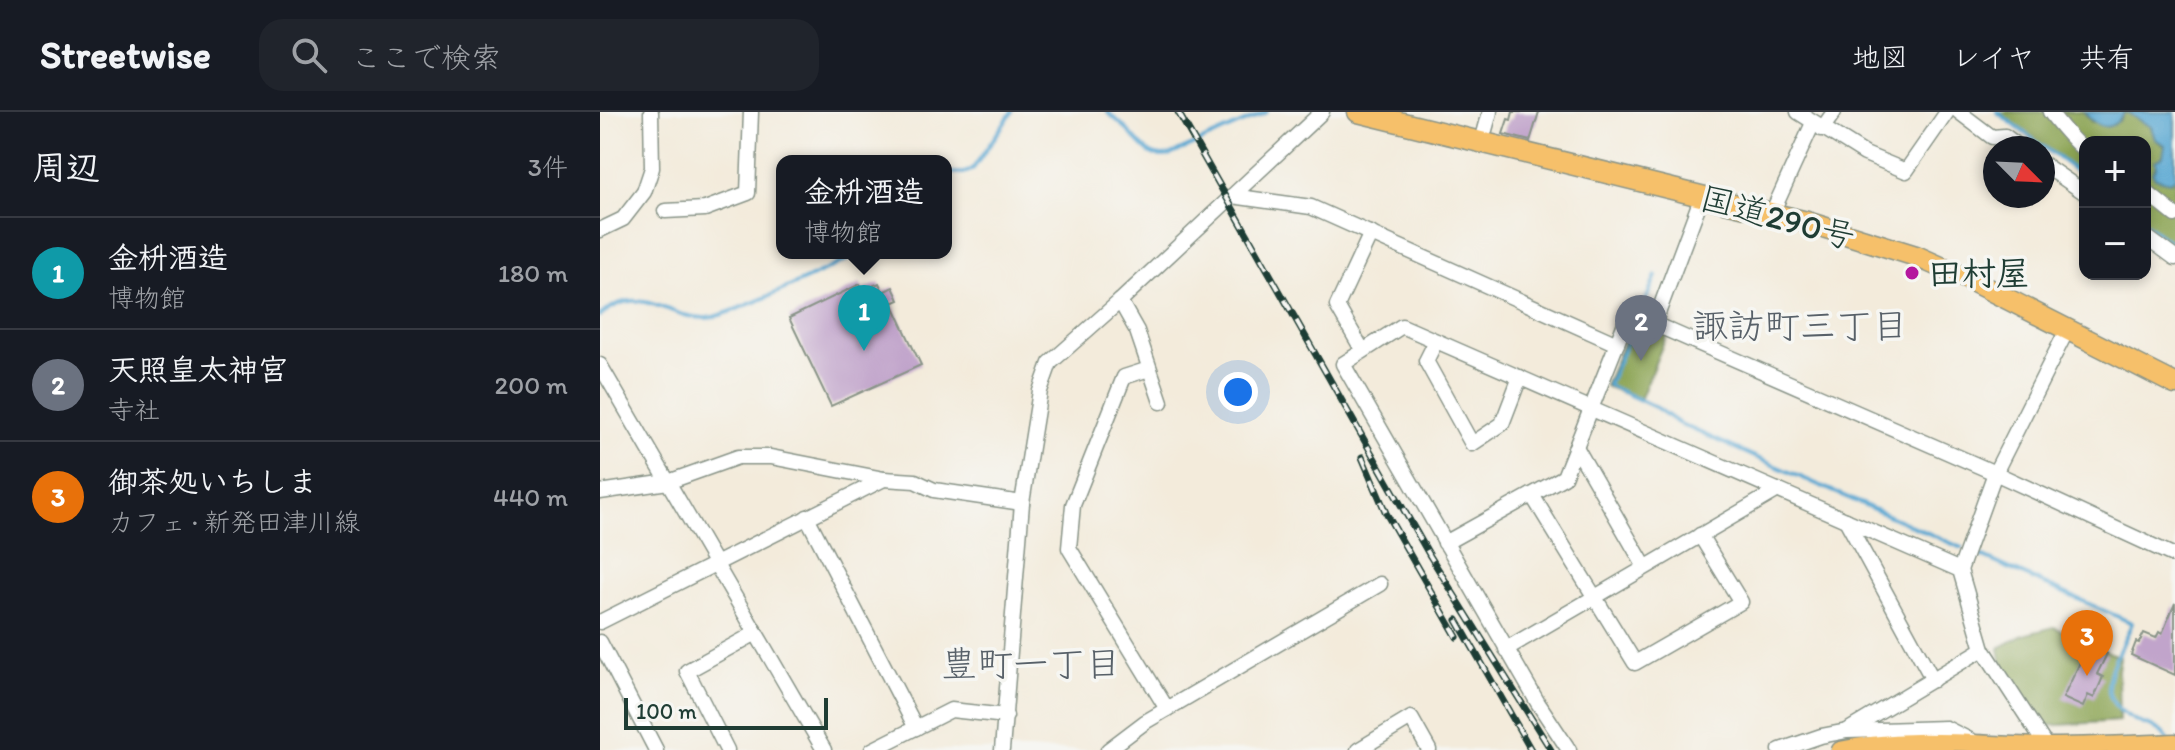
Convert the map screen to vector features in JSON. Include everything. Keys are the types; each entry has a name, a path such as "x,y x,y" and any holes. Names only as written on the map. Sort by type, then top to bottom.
{"highway":[{"name":"国道290号","path":"1358,112 1772,213 1916,256 1970,280 2175,384"}],"main road":[{"path":"1840,750 1900,743 1975,742 2046,748 2152,746 2175,742"}],"street":[{"path":"600,230 623,219 644,192 652,168 651,112"},
{"path":"665,211 705,209 748,193 751,112"},
{"path":"1002,750 1022,503 1040,391 1050,363 1322,112"},
{"path":"1482,141 1490,112"},
{"path":"1798,112 1865,154 1906,171 1947,112"},
{"path":"1772,213 1817,126 1834,112"},
{"path":"1959,112 1991,136"},
{"path":"2050,112 2068,130 2079,147"},
{"path":"2055,172 2079,189"},
{"path":"1232,196 1311,207 1617,344"},
{"path":"1654,324 1702,196"},
{"path":"2151,196 2175,215"},
{"path":"1363,351 1337,306 1371,233"},
{"path":"2151,240 2175,258"},
{"path":"1120,301 1137,331 1161,402"},
{"path":"1445,543 1564,477 1629,313 1995,473 2175,556"},
{"path":"1569,750 1506,649 1343,364 1402,326 1960,570"},
{"path":"2046,748 1983,649 1960,570 1995,473 2067,330"},
{"path":"1436,341 1426,361 1472,444 1502,424 1520,377"},
{"path":"600,365 824,750"},
{"path":"1149,369 1124,377 1073,505 1069,548 1167,709"},
{"path":"1576,447 1645,567"},
{"path":"600,492 668,482 738,457 771,457 884,479 915,481 934,490 1022,503"},
{"path":"600,622 884,479"},
{"path":"1506,649 1778,490"},
{"path":"1532,495 1635,663 1741,602 1700,535"},
{"path":"807,517 916,728"},
{"path":"1846,520 1933,680"},
{"path":"1108,750 1167,709 1380,584"},
{"path":"727,750 687,671 756,633"},
{"path":"600,642 656,750"},
{"path":"1847,731 1983,649"},
{"path":"872,750 951,710 1006,716"},
{"path":"1358,750 1411,718 1429,750"},
{"path":"1780,750 1847,731 1946,728 1975,742"},
{"path":"1958,750 1975,742"}],"green space":[{"path":"1997,112 2084,112 2092,123 2120,121 2125,112 2151,127 2155,139 2165,146 2156,178 2169,182 2175,178 2175,246 2151,228 2151,136 2079,136 2079,174 2055,156 2055,136 2029,136"},
{"path":"1633,320 1667,334 1640,400 1605,386"},
{"path":"2054,627 2120,657 2119,721 2044,726 2001,661 1999,648 2023,635"}],"water":[{"path":"2084,112 2125,112 2115,123 2105,127 2094,123"},
{"path":"2125,112 2175,112 2175,178 2170,182 2155,178 2152,172 2156,167 2155,161 2163,156 2165,145 2155,139 2151,127"}],"building":[{"path":"1513,112 1539,112 1530,141 1503,134"},
{"path":"879,283 883,292 893,287 899,300 892,303 921,365 831,406 789,318 860,284 863,290"},
{"path":"2175,603 2175,675 2131,655 2144,633 2156,638 2159,632 2162,634"},
{"path":"2088,645 2107,654 2097,674 2103,677 2094,698 2088,695 2083,707 2063,698"}],"waterway":[{"path":"952,173 972,170 1012,112"},
{"path":"1107,112 1146,150 1162,156 1267,112"},
{"path":"1997,112 2079,174"},
{"path":"2151,228 2175,246"},
{"path":"600,316 628,301 653,304 691,317 716,316 776,293 848,259"},
{"path":"1640,314 1656,276"},
{"path":"1636,322 1608,385 1657,408 1678,423 1962,548"},
{"path":"1970,551 2132,623 2112,667 2109,692 2113,703 2124,713 2159,731 2167,739"}],"railway":[{"path":"1178,112 1430,556 1551,750"},
{"path":"1362,457 1386,513 1457,637"},
{"path":"1457,620 1531,750"}],"place":[{"name":"田村屋","path":"1912,273"},
{"name":"金枡酒造","path":"864,351"},
{"name":"天照皇太神宮","path":"1641,361"},
{"name":"御茶処いちしま","path":"2087,676"}],"district":[{"name":"諏訪町三丁目","path":"1800,325"},
{"name":"豊町一丁目","path":"1031,663"}]}
